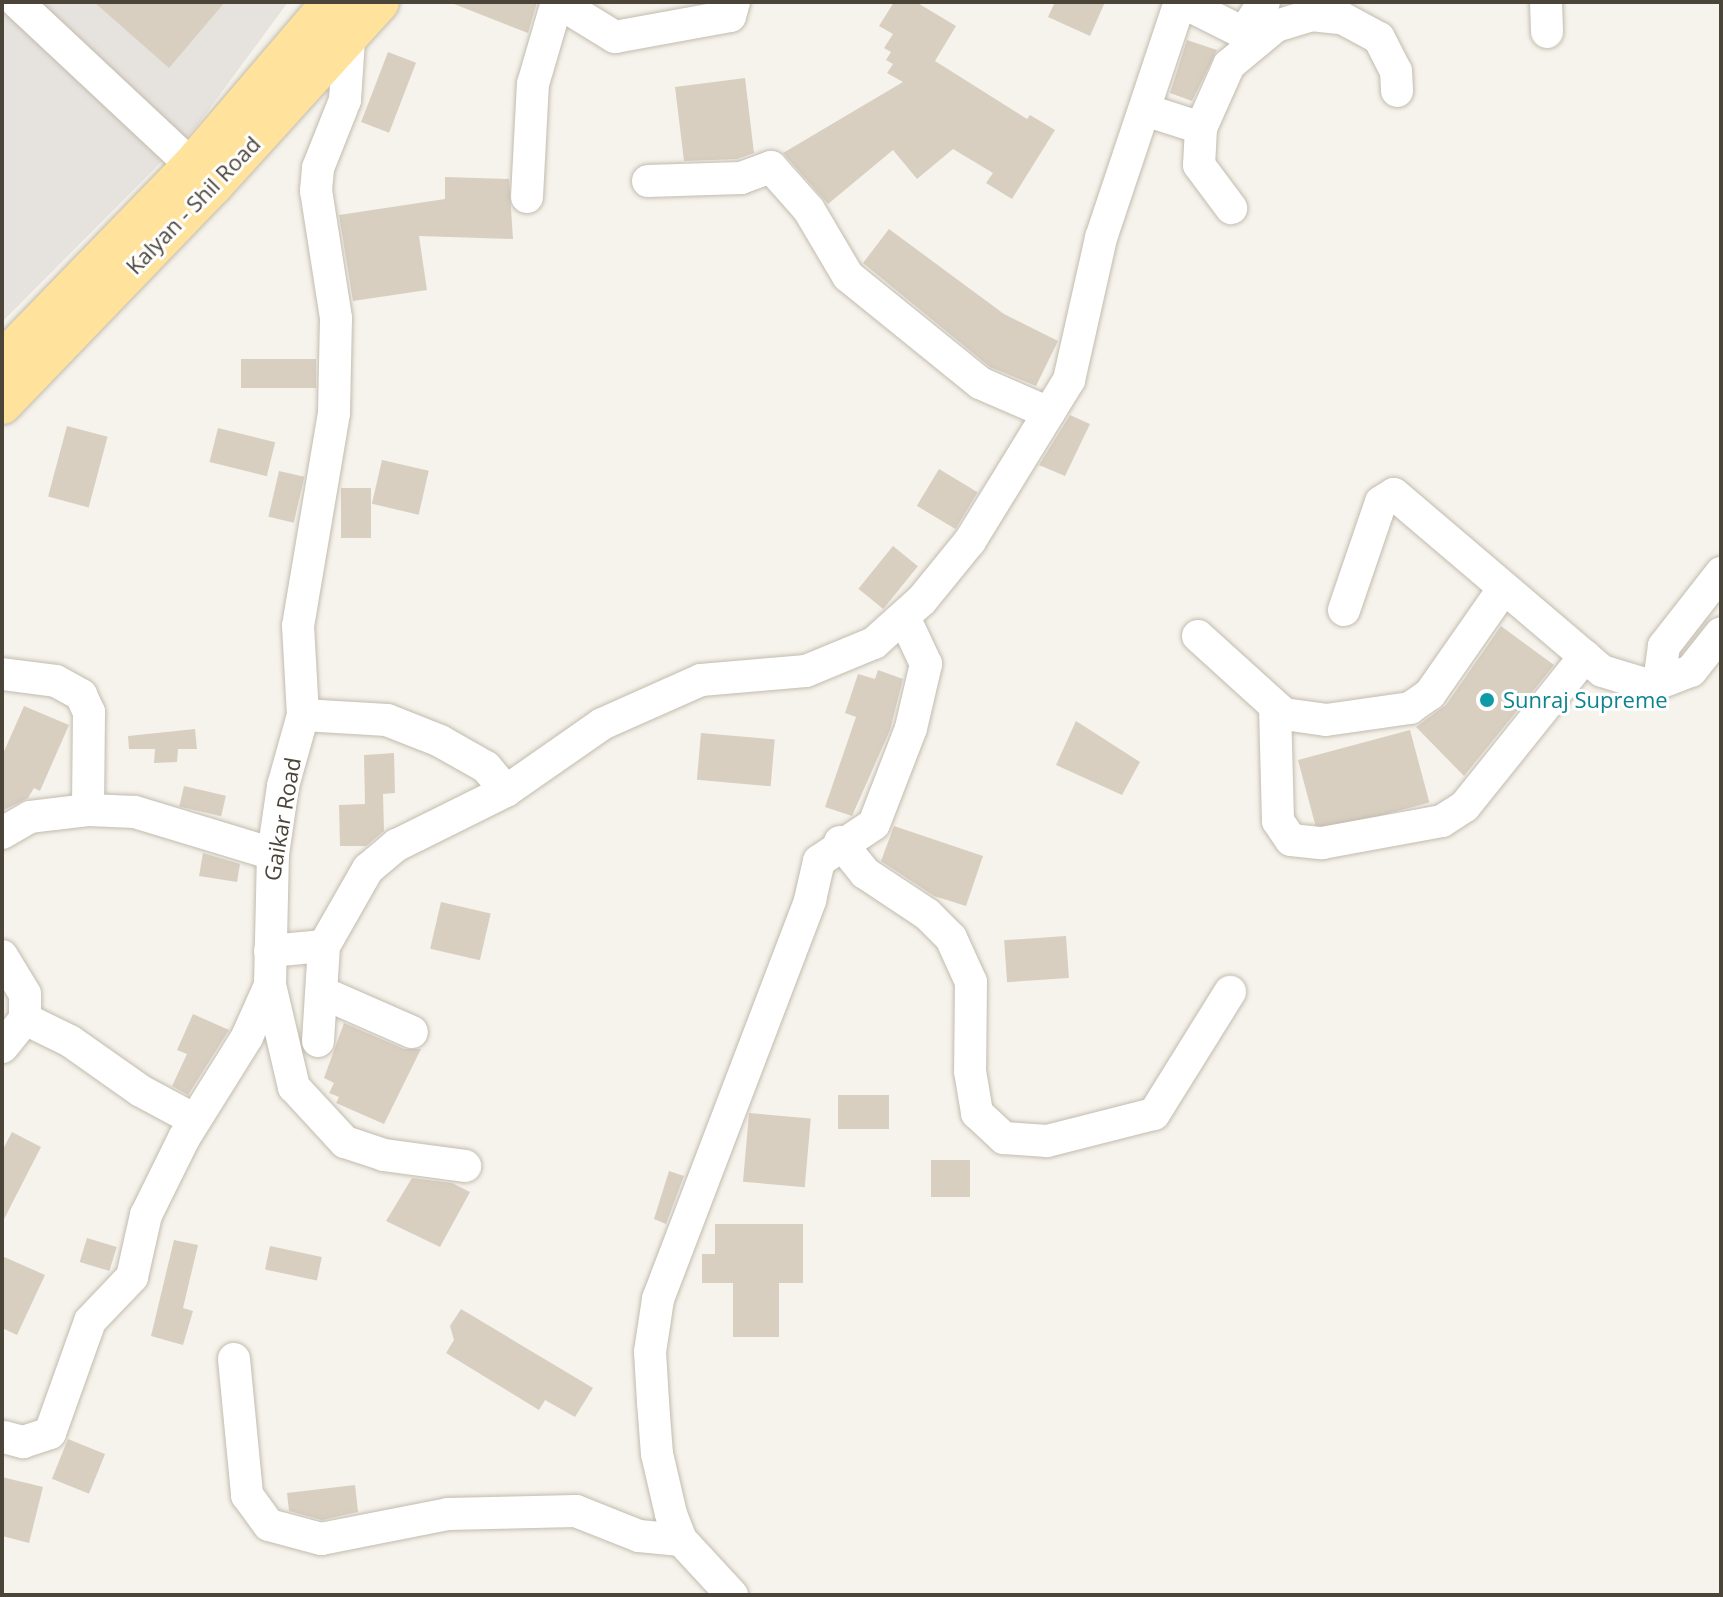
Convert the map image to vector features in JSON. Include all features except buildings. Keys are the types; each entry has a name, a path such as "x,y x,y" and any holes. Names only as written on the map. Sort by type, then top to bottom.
{"main road":[{"name":"Kalyan - Shil Road","path":"2,362 334,19 379,2"},
{"name":"Kalyan - Shil Road","path":"2,404 334,19"}],"street":[{"path":"17,2 192,166"},
{"path":"527,197 533,84 558,2 615,37 730,16 734,2"},
{"path":"318,1041 324,946 368,869 397,845 506,791 602,724 701,680 806,671 874,643 904,617 970,541 1069,380 1101,238 1181,2 1238,30 1247,28 1264,2"},
{"path":"1231,208 1199,165 1201,128 1229,65 1276,26 1311,15 1342,18 1379,38 1396,71 1397,91"},
{"name":"Gaikar Road","path":"270,985 273,854 283,786 303,715 298,626 334,413 336,318 316,191 318,168 345,100 334,19"},
{"path":"1145,110 1201,128"},
{"path":"648,181 741,178 771,167 809,210 848,276 980,383 1049,413"},
{"path":"1344,610 1381,502 1389,494 1602,671 1645,684 1659,683 1691,671 1721,633"},
{"path":"1659,683 1664,646 1721,573"},
{"path":"1198,636 1275,707 1303,720 1326,720 1422,702 1504,588"},
{"path":"732,1595 681,1540 657,1454 650,1352 658,1299 829,852 874,824 911,728 926,664 904,617"},
{"path":"1275,707 1278,821 1291,840 1322,843 1442,821 1465,806 1585,656"},
{"path":"2,674 56,681 81,695 89,712 88,810"},
{"path":"303,715 387,720 440,741 486,767 506,791"},
{"path":"2,833 30,817 88,810 135,812 273,854"},
{"path":"829,852 927,914 951,938 971,982 970,1071 977,1113 1004,1138 1047,1141 1154,1114 1230,992"},
{"path":"270,951 324,946"},
{"path":"2,956 25,994 25,1019 2,1047"},
{"path":"4,1437 23,1442 50,1433 90,1321 132,1277 146,1215 195,1120 247,1037 270,985"},
{"path":"270,985 294,1087 345,1142 384,1155 465,1166"},
{"path":"323,993 412,1032"},
{"path":"25,1019 70,1041 141,1091 195,1120"},
{"path":"234,1359 247,1495 269,1525 321,1539 448,1514 576,1511 639,1536 681,1540"}],"shaded area":[{"path":"2,2 288,2 196,127 2,322"}],"place":[{"name":"Sunraj Supreme","path":"1487,700"}]}
